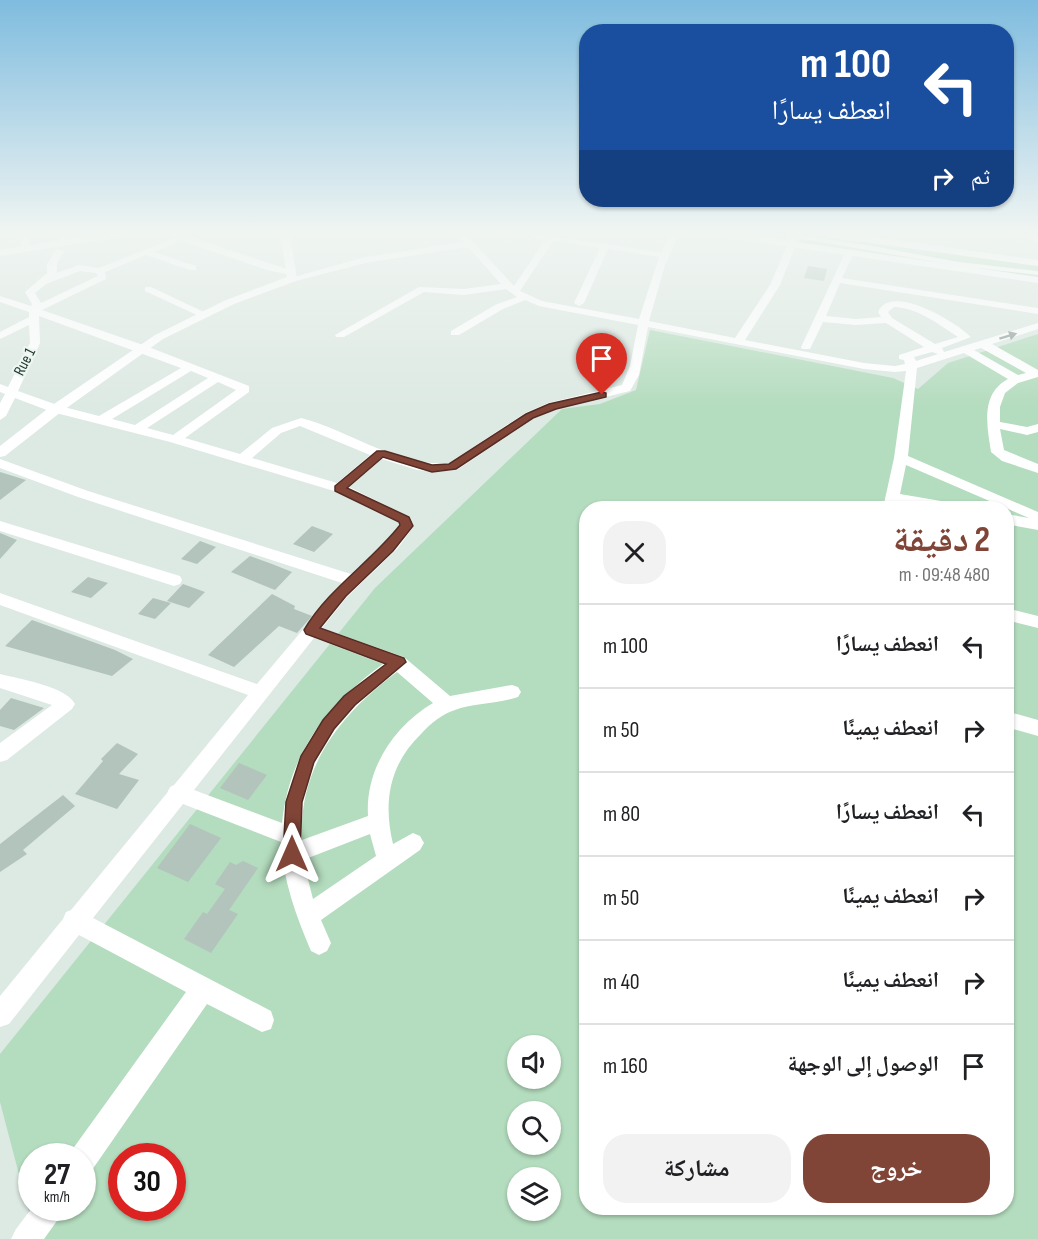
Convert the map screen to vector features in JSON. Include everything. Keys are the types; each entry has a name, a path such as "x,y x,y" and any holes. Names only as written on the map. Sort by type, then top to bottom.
{"street":[{"name":"Rue 1","path":"0,415 6,390 35,343 34,314 37,301 30,292"},
{"path":"0,336 75,292"},
{"path":"152,292 203,314"},
{"path":"0,453 56,409 142,348 203,314 254,292"},
{"path":"340,335 417,292"},
{"path":"455,333 500,307 513,292"},
{"path":"520,292 539,303 644,320 881,369 910,361 945,356 966,343 1038,313"},
{"path":"529,292 644,320"},
{"path":"579,303 584,292"},
{"path":"242,459 283,427 293,422 301,422 381,453 432,469 452,467 530,416 552,406 626,388 633,378 644,320 652,292"},
{"path":"740,339 771,292"},
{"path":"806,347 831,292"},
{"path":"915,292 1038,313"},
{"path":"0,294 31,307 34,314"},
{"path":"922,310 956,298"},
{"path":"0,299 34,314 142,348 245,389 175,439"},
{"path":"0,310 14,305"},
{"path":"945,356 933,346 888,320 884,312 886,305 922,310 1018,380"},
{"path":"819,318 856,322 888,320"},
{"path":"740,339 806,347 866,358 910,361 933,346 983,344 1038,326"},
{"path":"983,344 1037,373"},
{"path":"891,501 901,458 910,361"},
{"path":"102,420 190,367"},
{"path":"1037,373 1006,385 996,395 993,424 998,452 1007,458 1038,469"},
{"path":"137,429 217,378"},
{"path":"0,1015 259,692 354,581 389,548 407,523 339,488 175,439 56,409 6,390"},
{"path":"993,424 1027,431 1038,428"},
{"path":"339,488 381,453"},
{"path":"901,458 1001,501"},
{"path":"0,463 83,495 354,581"},
{"path":"1014,507 1038,517"},
{"path":"1014,520 1038,525"},
{"path":"0,526 174,580"},
{"path":"0,599 259,692"},
{"path":"1014,616 1038,622"},
{"path":"311,630 399,662 447,705"},
{"path":"319,943 297,883 291,845 294,802 307,760 328,725 349,700 399,662"},
{"path":"0,681 51,695 66,704 0,754"},
{"path":"388,861 376,822 381,779 390,756 403,738 423,719 447,705 480,695 512,692"},
{"path":"1014,721 1038,728"},
{"path":"177,793 291,845 376,822"},
{"path":"309,915 413,843"},
{"path":"74,920 262,1020"},
{"path":"94,1143 203,989"},
{"path":"26,1239 39,1221"}],"green space":[{"path":"650,330 893,378 918,389 948,363 1038,334 1038,1239 36,1239 31,1221 96,1221 96,1143 18,1143 18,1170 0,1102 0,1054 375,588 562,409 600,404 636,390"}],"building":[{"path":"0,472 26,480 0,500"},
{"path":"312,526 333,534 314,552 293,544"},
{"path":"0,533 17,540 0,559"},
{"path":"200,541 216,547 197,564 181,559"},
{"path":"250,556 292,572 275,590 231,572"},
{"path":"88,577 108,583 91,598 71,592"},
{"path":"183,584 205,592 189,608 167,601"},
{"path":"272,594 295,606 294,609 312,616 297,633 279,626 234,667 208,655"},
{"path":"153,598 171,603 155,619 138,614"},
{"path":"32,620 115,650 133,659 112,676 5,646"},
{"path":"11,698 44,708 14,730 0,726 0,710"},
{"path":"117,743 138,754 119,774 139,780 117,809 75,794 103,761 101,759"},
{"path":"239,763 267,775 248,800 220,788"},
{"path":"63,795 75,806 23,850 27,854 0,872 0,844"},
{"path":"190,824 221,838 188,882 157,868"},
{"path":"243,861 258,868 229,910 238,914 211,953 184,939 203,912 207,914 225,889 215,884 230,862 236,865"}],"route":[{"path":"292,854 294,802 307,760 328,725 349,700 399,662 311,630 341,593 389,548 407,526 405,520 339,488 381,453 432,469 452,467 530,416 552,406 602,395"}]}
